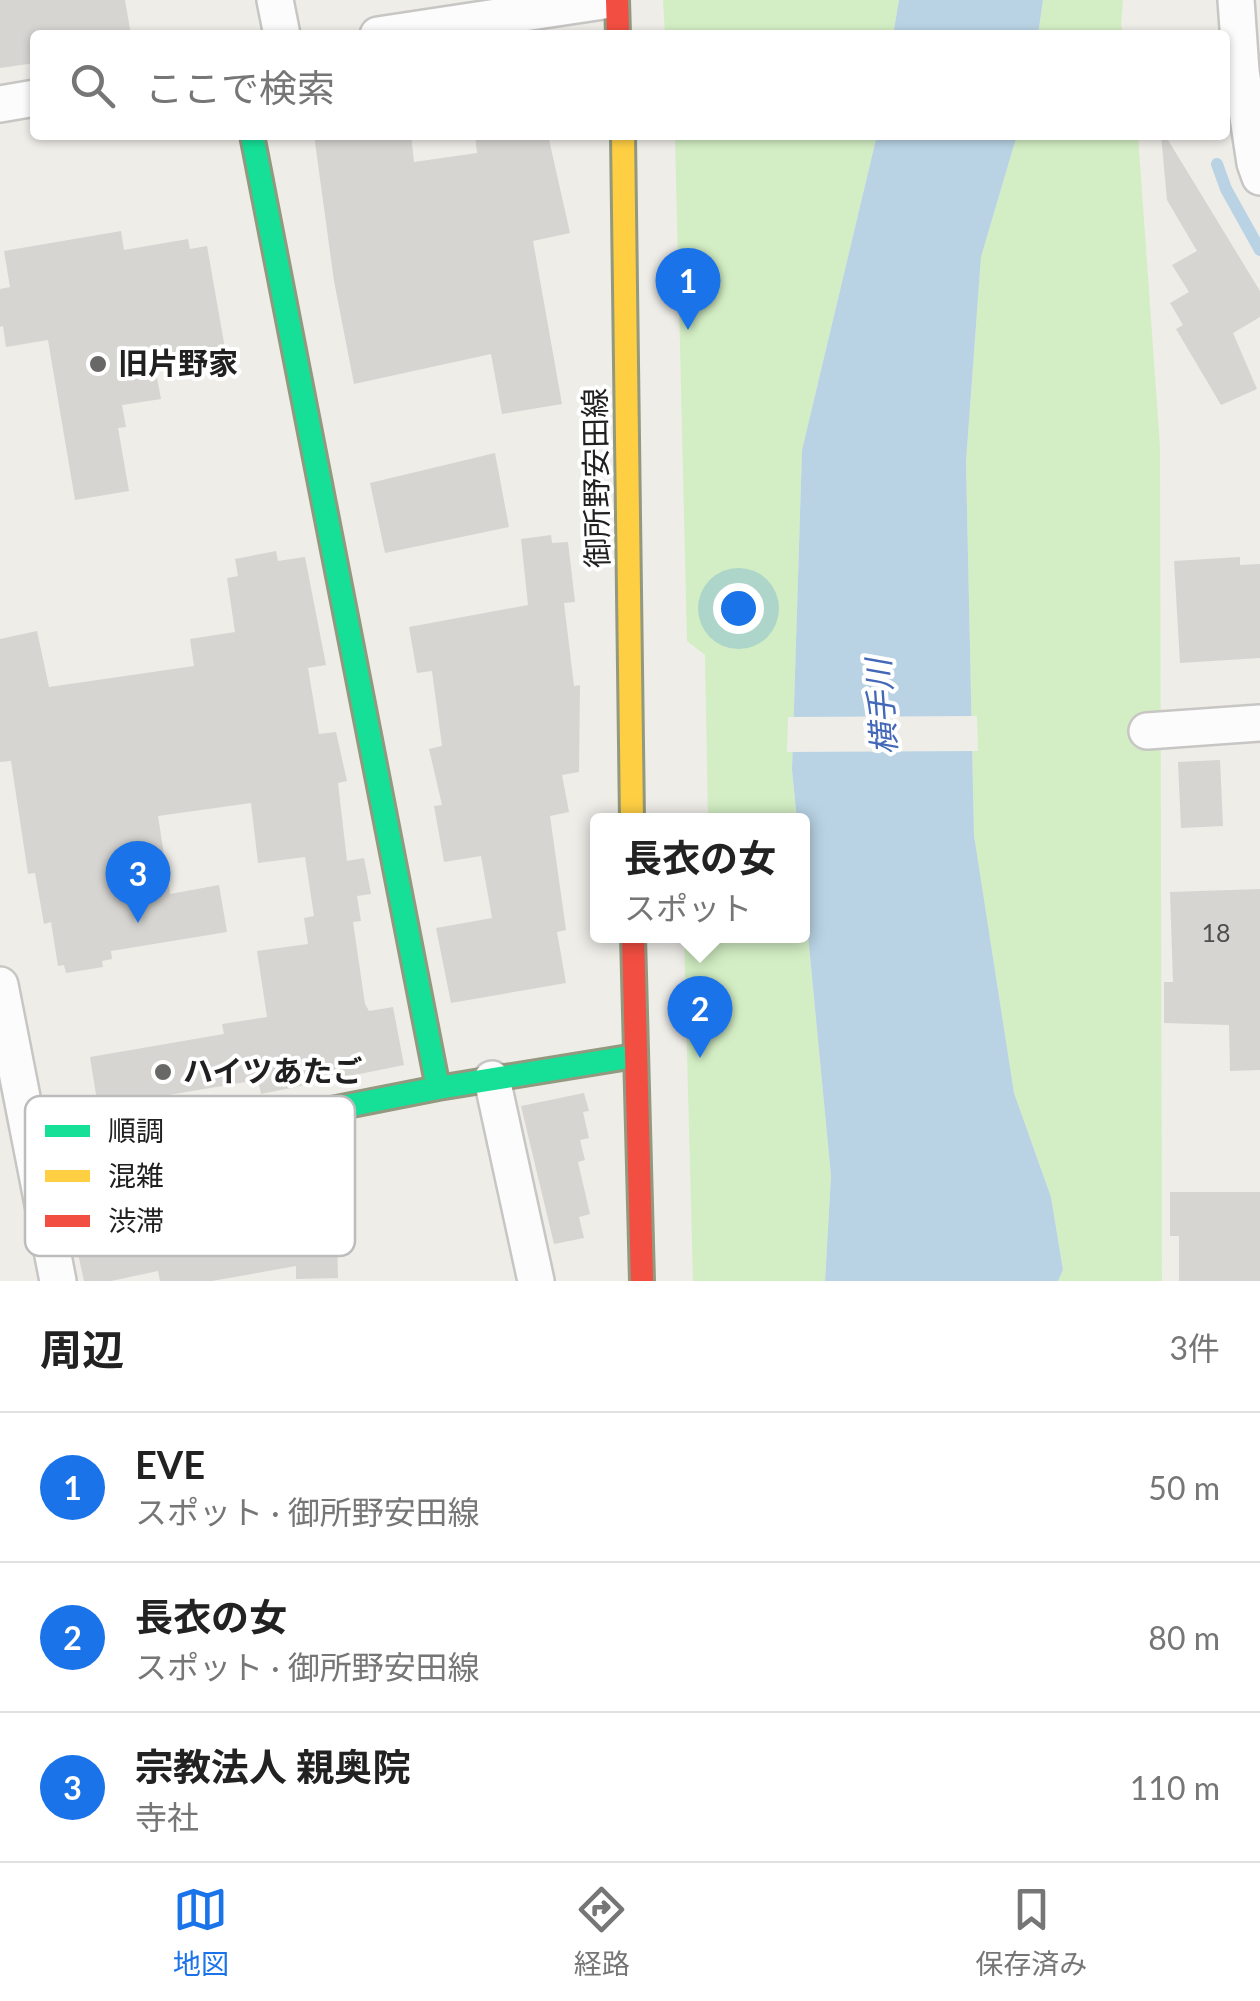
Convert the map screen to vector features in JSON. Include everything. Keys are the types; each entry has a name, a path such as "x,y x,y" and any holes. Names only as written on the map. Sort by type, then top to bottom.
{"street":[{"path":"275,0 281,30"},
{"path":"412,30 613,0 617,30"},
{"path":"1236,0 1241,71 1258,167"},
{"path":"0,104 30,99"},
{"path":"253,140 438,1088"},
{"name":"御所野安田線","path":"623,140 632,813"},
{"path":"1147,732 1260,724"},
{"path":"633,943 642,1281"},
{"path":"0,986 4,1029 25,1120"},
{"path":"355,1104 635,1056"},
{"path":"492,1079 536,1281"},
{"path":"53,1256 58,1281"}],"green space":[{"path":"663,0 899,0 894,30 665,30"},
{"path":"1043,0 1123,0 1122,30 1039,30"},
{"path":"675,140 876,140 802,450 792,770 796,813 708,813 705,655 687,641"},
{"path":"1016,140 1138,140 1160,447 1162,1281 1058,1281 1063,1270 1051,1197 1014,1093 974,835 966,462 981,257"},
{"path":"684,943 809,943 831,1176 825,1281 693,1281"}],"water":[{"path":"899,0 1043,0 1039,30 894,30"},
{"name":"横手川","path":"876,140 1016,140 981,257 966,462 974,835 1014,1093 1051,1197 1063,1270 1058,1281 825,1281 831,1176 809,943 810,813 796,813 792,770 802,450"}],"pier":[{"path":"977,716 978,751 787,752 788,717"}],"building":[{"path":"0,0 125,0 130,30 30,30 30,64 0,68"},
{"path":"315,140 412,140 414,162 477,153 476,140 549,140 570,233 533,241 562,404 502,414 491,354 354,384 334,281"},
{"path":"1161,140 1168,140 1260,291 1260,317 1233,333 1257,389 1221,405 1176,329 1183,325 1170,303 1189,292 1172,265 1197,251 1167,200"},
{"name":"旧片野家","path":"121,231 124,250 188,239 190,249 207,246 226,354 155,367 161,399 122,405 126,427 118,428 129,491 75,500 48,340 6,347 3,326 0,327 0,289 10,287 4,251"},
{"path":"495,453 509,527 385,553 370,483"},
{"path":"551,535 552,543 568,542 575,602 564,603 574,686 580,685 579,772 562,775 569,812 550,816 566,930 557,932 566,983 451,1003 436,928 492,918 481,856 444,862 434,806 442,805 429,749 442,746 432,671 417,673 409,627 528,605 521,539"},
{"path":"276,551 278,561 305,557 326,665 308,668 319,734 336,732 347,781 338,783 347,861 364,858 371,894 357,896 361,921 353,922 365,1004 369,1011 393,1007 404,1065 261,1094 258,1080 163,1096 96,1096 90,1057 224,1034 222,1024 267,1017 257,951 308,944 304,918 314,916 305,857 258,863 251,803 158,816 170,894 219,885 227,932 111,951 112,959 102,961 103,967 66,973 64,965 58,966 51,922 44,924 35,873 28,874 11,761 0,762 0,639 37,631 49,687 194,666 190,639 235,632 227,578 238,576 235,559"},
{"path":"1240,557 1240,565 1260,564 1260,658 1180,663 1174,561"},
{"path":"1220,760 1223,826 1181,828 1178,762"},
{"path":"1260,889 1260,1070 1230,1071 1229,1025 1164,1023 1164,982 1173,982 1170,892"},
{"path":"584,1093 589,1111 583,1112 589,1138 580,1140 585,1160 578,1162 590,1214 579,1217 584,1238 554,1244 521,1106"},
{"path":"1170,1192 1260,1192 1260,1281 1179,1281 1179,1236 1170,1236"},
{"path":"79,1256 337,1256 338,1278 296,1279 296,1266 212,1281 160,1281 158,1271 111,1281 84,1281"}],"waterway":[{"path":"1217,164 1226,189 1260,250"}],"traffic: fast":[{"path":"253,140 438,1088"},
{"path":"355,1104 635,1056"}],"traffic: slow":[{"path":"623,140 632,813"}],"traffic: jam":[{"path":"617,0 618,30"},
{"path":"633,943 642,1281"}],"place":[{"name":"EVE","path":"688,330"},
{"name":"旧片野家","path":"98,364"},
{"name":"宗教法人 親奥院","path":"138,923"},
{"name":"長衣の女","path":"700,1058"},
{"name":"ハイツあたご","path":"163,1072"}]}
